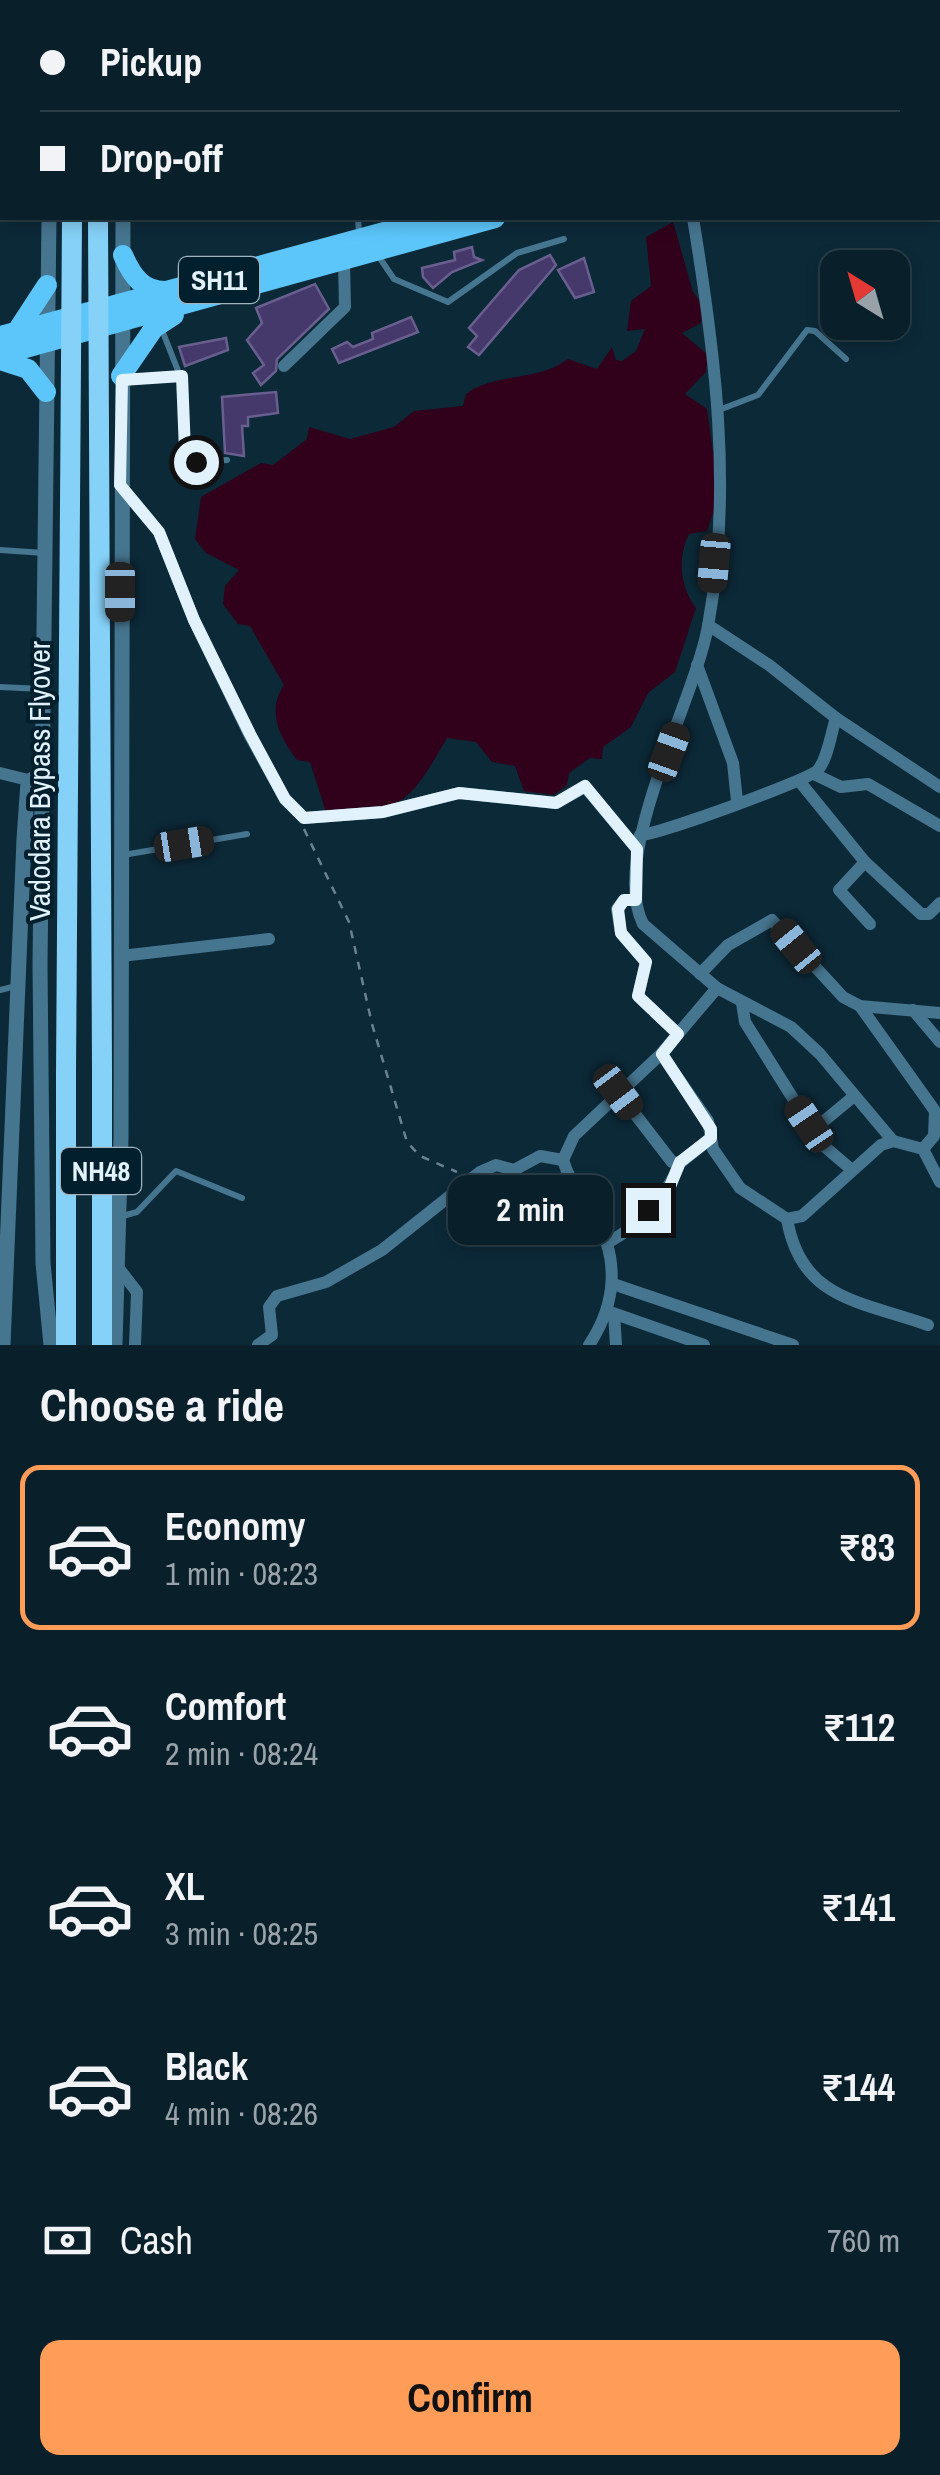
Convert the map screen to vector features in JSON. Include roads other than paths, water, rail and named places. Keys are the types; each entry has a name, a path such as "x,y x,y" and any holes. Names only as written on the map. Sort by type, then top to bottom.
{"highway":[{"name":"Vadodara Bypass Flyover","path":"66,1345 74,428 72,220"},
{"name":"Vadodara Bypass Flyover","path":"98,220 102,1345"}],"main road":[{"name":"SH11","path":"188,296 344,261 368,246 431,220"},
{"name":"SH11","path":"0,358 47,334 368,246 486,220"},
{"path":"123,255 132,275 147,288 188,296"},
{"path":"8,333 47,285"},
{"path":"122,378 160,324 188,296"},
{"name":"SH11","path":"8,333 47,334"},
{"path":"0,358 28,369 46,392"}],"street":[{"path":"3,1345 18,986 43,689 49,220"},
{"path":"115,1345 121,956 122,220"},
{"path":"694,220 718,410 720,506 708,625 638,842 636,900 643,924 717,988 791,1027 820,1054 852,1097 893,1141 922,1149 937,1167 940,1182"},
{"path":"284,366 345,307 344,261"},
{"path":"120,485 159,532 194,620 250,734 285,799 304,818 383,812 459,793 556,803 585,786 638,842"},
{"path":"708,625 940,787"},
{"path":"697,665 733,763 737,801"},
{"path":"638,842 814,774 836,718"},
{"path":"0,773 35,777"},
{"path":"814,774 841,787 868,784 940,826"},
{"path":"35,777 44,1263 51,1345"},
{"path":"800,782 865,862 922,914 929,914 940,904"},
{"path":"865,862 839,892 870,924"},
{"path":"636,900 624,900 618,909 621,933 646,962 638,996 678,1034"},
{"path":"700,974 728,945 772,920 824,978 860,1006 935,1111 934,1136 922,1149"},
{"path":"121,956 269,939"},
{"path":"616,1345 609,1242 567,1175 563,1160 574,1136 662,1054 717,988"},
{"path":"742,1003 745,1022 809,1124 818,1126 852,1097"},
{"path":"860,1006 940,1013"},
{"path":"914,1010 940,1042"},
{"path":"662,1054 708,1121 719,1160 740,1188 787,1219 802,1216 881,1145 893,1141"},
{"path":"618,1092 672,1162 680,1162"},
{"path":"811,1134 852,1170"},
{"path":"609,1242 626,1232 669,1189 680,1162 711,1138"},
{"path":"258,1345 272,1334 270,1307 277,1296 326,1282 382,1250 420,1224 473,1176 496,1166 514,1170 540,1156 563,1160"},
{"path":"787,1219 792,1251 818,1284 928,1325"},
{"path":"118,1266 137,1292 136,1345"},
{"path":"614,1284 793,1345"},
{"path":"589,1345 611,1312"},
{"path":"611,1312 704,1345"}],"lane":[{"path":"359,220 368,246 394,279 448,302 517,252 564,239"},
{"path":"160,324 182,376 185,451 196,462 228,460"},
{"path":"718,410 758,395 807,330 815,331 846,359"},
{"path":"122,378 182,376"},
{"path":"0,550 45,553"},
{"path":"0,686 43,689"},
{"path":"121,855 248,834"},
{"path":"0,990 18,986"},
{"path":"118,1217 137,1212 176,1171 242,1198"}]}
